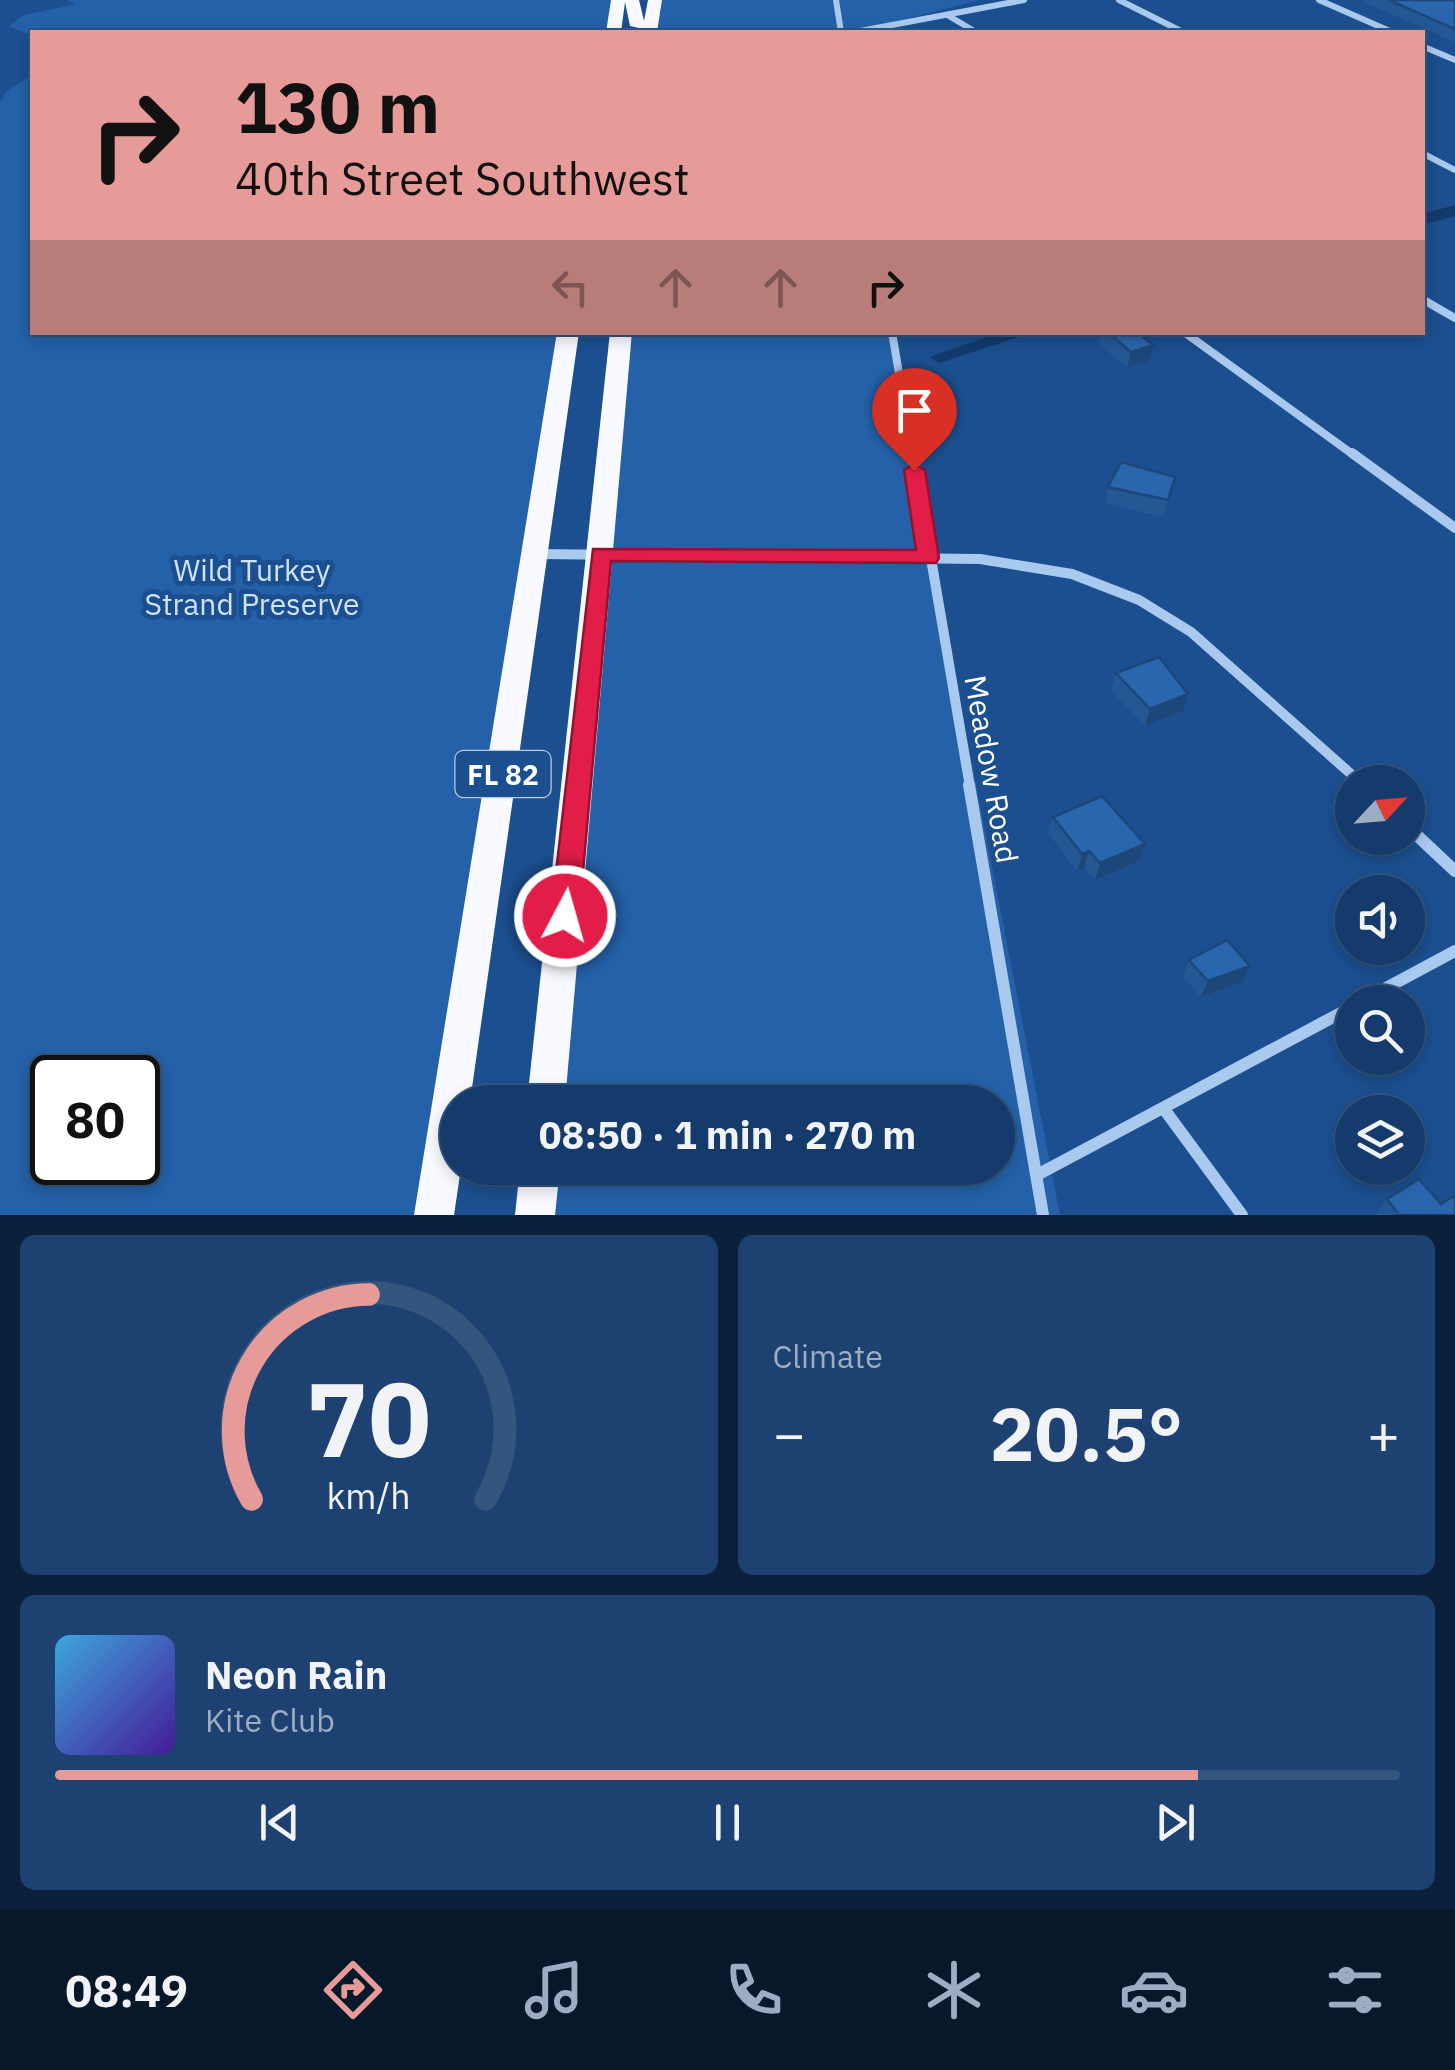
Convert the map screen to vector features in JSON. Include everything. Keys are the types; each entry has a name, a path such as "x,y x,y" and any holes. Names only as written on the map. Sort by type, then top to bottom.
{"highway":[{"path":"613,30 618,0"},
{"path":"632,0 635,22 650,30 655,0"},
{"name":"FL 82","path":"434,1215 568,335"},
{"name":"FL 82","path":"548,1085 622,335"},
{"path":"535,1215 538,1185"}],"street":[{"path":"836,0 842,30"},
{"path":"866,30 1024,0"},
{"path":"1119,0 1179,30"},
{"path":"1318,0 1387,30"},
{"path":"947,15 973,30"},
{"path":"1425,47 1455,60"},
{"path":"1425,155 1455,170"},
{"path":"1425,301 1455,318"},
{"name":"Meadow Road","path":"892,335 1044,1215"},
{"path":"1188,335 1455,528"},
{"path":"535,554 928,558 1038,566 1139,600 1213,648 1341,765"},
{"path":"1425,843 1455,871"},
{"path":"1392,985 1455,951"},
{"path":"1037,1176 1335,1016"},
{"path":"1164,1109 1242,1215"}],"green space":[{"path":"67,0 611,0 606,30 30,30 30,35 9,26 23,15 76,4"},
{"path":"662,0 980,0 861,30 657,30"},
{"name":"Wild Turkey Strand Preserve","path":"30,76 30,335 557,335 415,1215 0,1215 0,102 7,91"},
{"path":"632,335 888,335 1060,1215 554,1215 557,1185 1015,1185 1015,1085 566,1085"}],"building":[{"path":"1389,0 1455,0 1455,29"},
{"path":"1111,335 1146,335 1148,337 1144,338 1153,345 1131,352"},
{"path":"1121,462 1175,477 1168,500 1108,487"},
{"path":"1159,657 1188,694 1150,709 1116,673"},
{"path":"1102,796 1145,844 1100,863 1089,851 1082,854 1053,817"},
{"path":"1227,940 1250,966 1208,981 1189,960"},
{"path":"1409,1185 1424,1185 1441,1204 1455,1195 1455,1215 1399,1215 1387,1199"}],"waterway":[{"path":"1425,219 1455,210"},
{"path":"939,357 1015,335"}],"route":[{"path":"565,916 600,554 928,558 914,470"}]}
